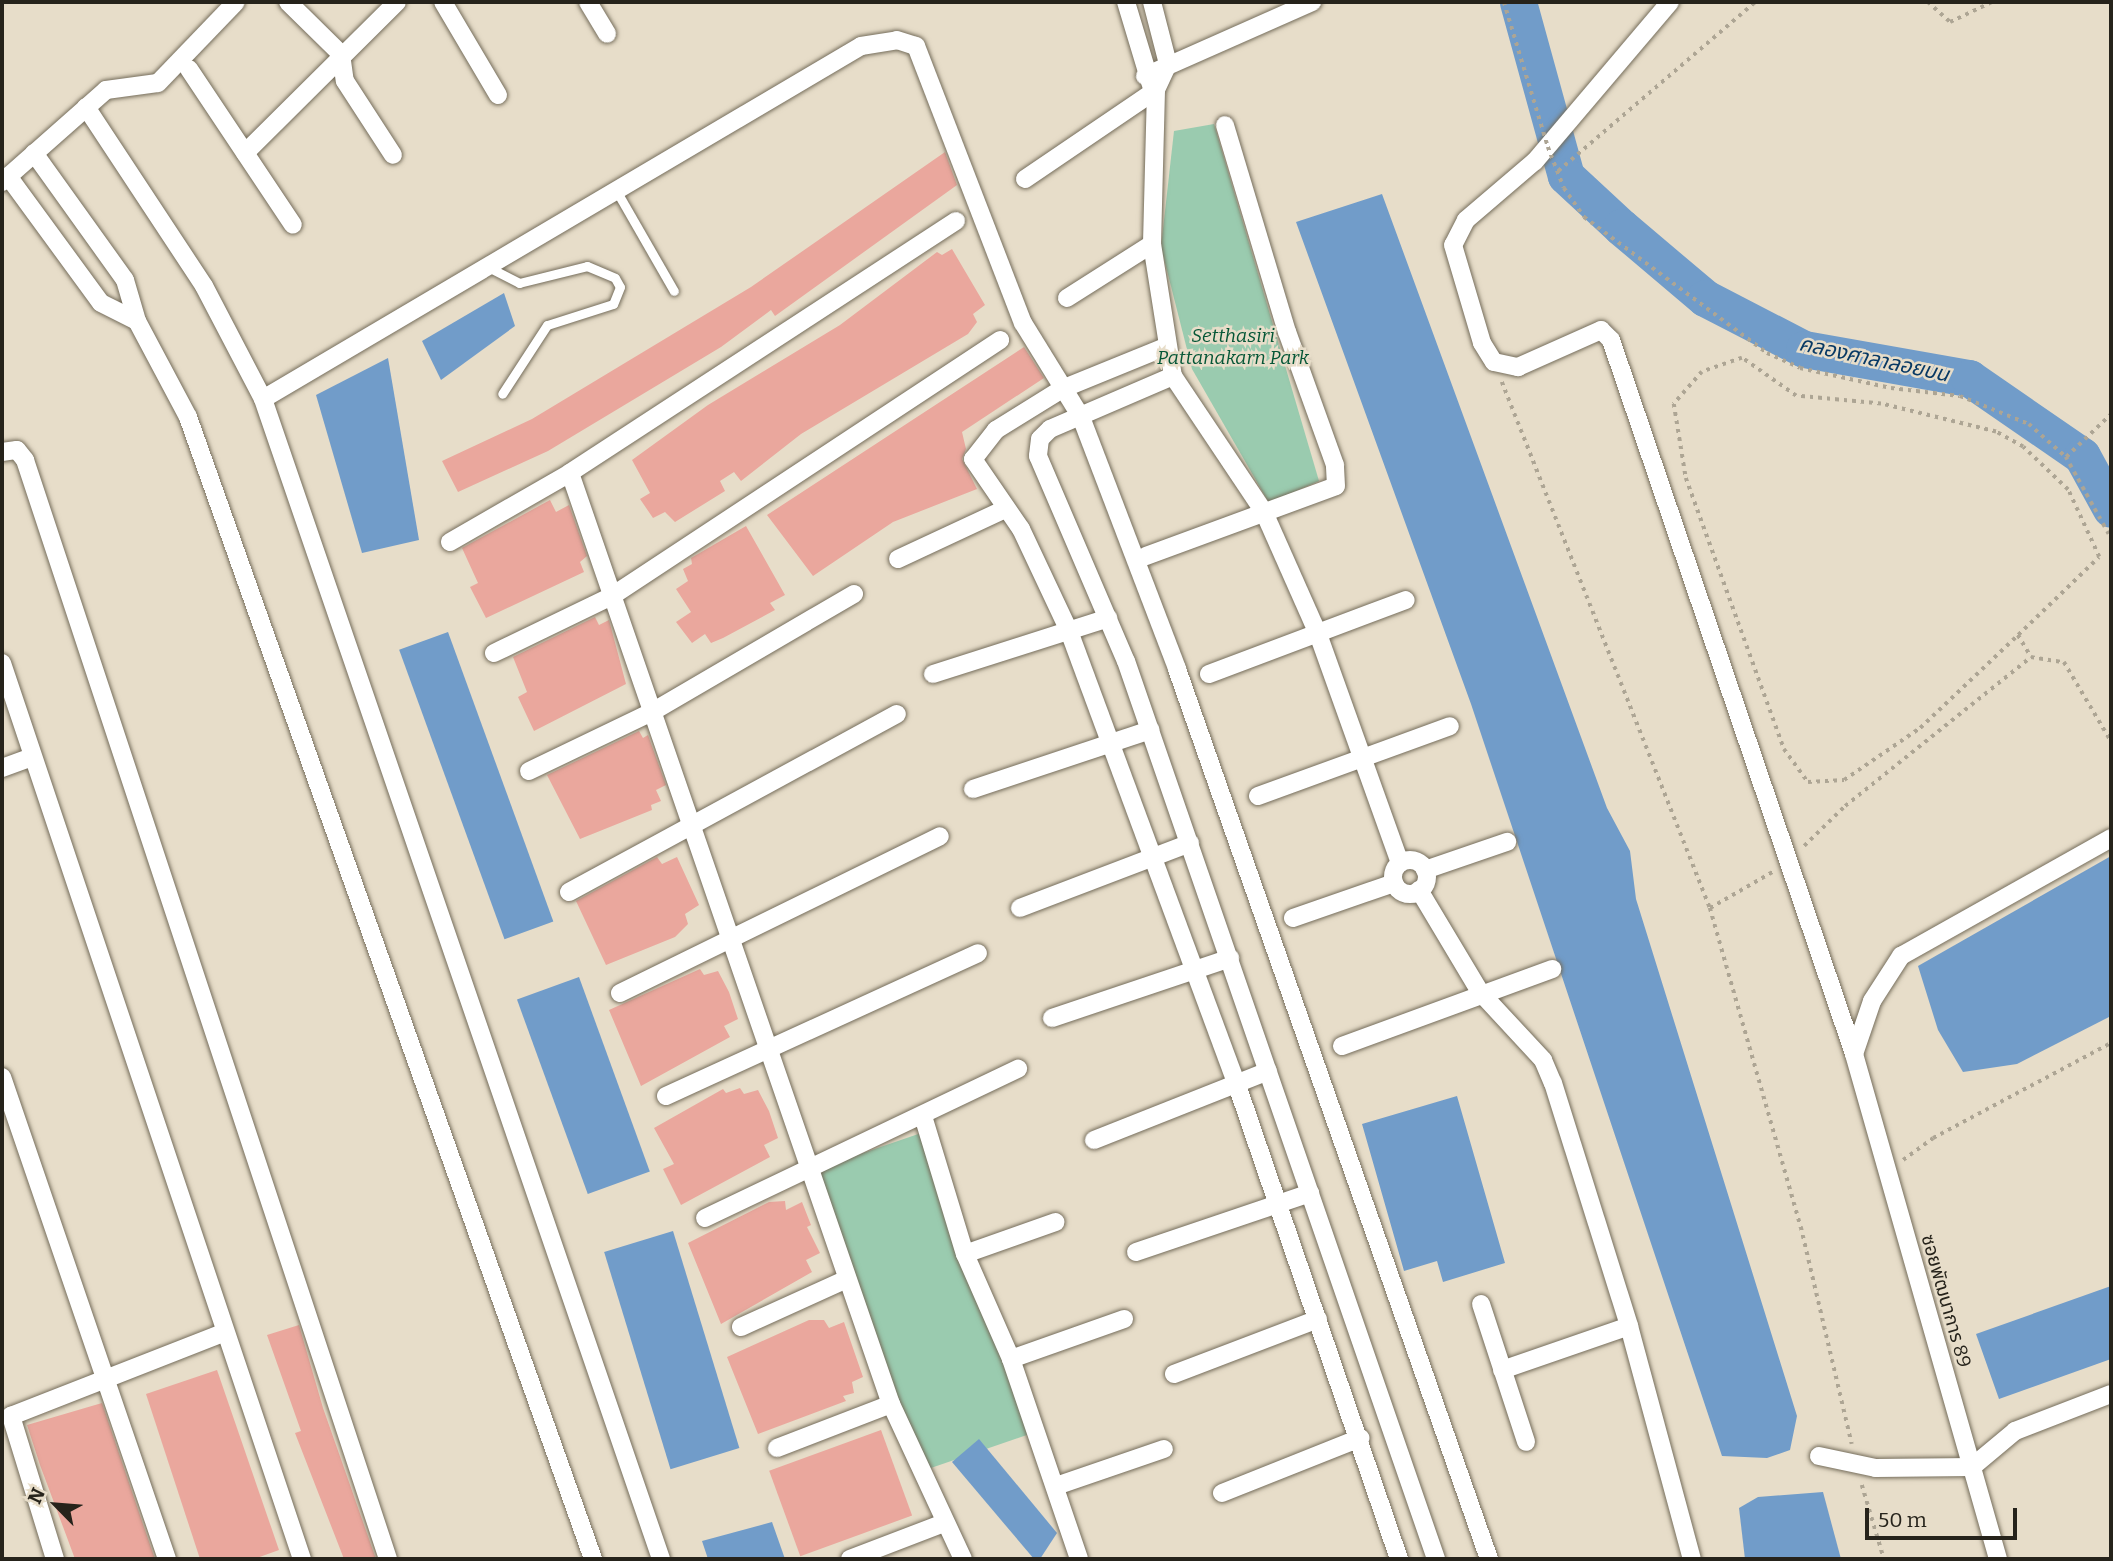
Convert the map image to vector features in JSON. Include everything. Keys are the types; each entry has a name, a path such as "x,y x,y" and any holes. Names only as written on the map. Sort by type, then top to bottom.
{"street":[{"path":"137,321 101,303 5,179 107,90 159,83 236,2"},
{"path":"288,2 341,54 345,81 393,155"},
{"path":"245,153 341,54 397,2"},
{"path":"443,2 498,95"},
{"path":"588,2 607,34"},
{"path":"1126,2 1150,83 1152,244 1165,347 1173,376 1264,512 1318,634 1358,758 1400,863 1394,883"},
{"path":"1152,2 1168,64"},
{"path":"1025,178 1150,83 1168,64 1312,2"},
{"path":"1494,362 1482,343 1453,244 1465,220 1548,147 1670,2"},
{"path":"263,400 861,46 897,40 916,46 1023,323 1081,417 1177,669 1489,1559"},
{"path":"189,69 293,225"},
{"path":"86,107 204,286 263,400 661,1559"},
{"path":"1146,556 1264,512 1328,493 1336,486 1335,465 1287,332 1225,125"},
{"path":"34,153 125,280 137,321 188,417 593,1559"},
{"path":"450,542 570,473 956,221"},
{"path":"1067,298 1152,244"},
{"name":"ซอยพัฒนาการ 89","path":"1494,362 1518,367 1601,330 1611,340 1854,1054 1998,1559"},
{"path":"494,653 612,596 1000,340"},
{"path":"1165,347 1062,389 996,430 973,459 1044,570 1069,631 1154,858 1193,973 1237,1085 1276,1205 1360,1438 1399,1559"},
{"path":"1173,376 1050,429 1040,439 1038,456 1108,618 1150,730 1436,1559"},
{"path":"2,452 17,450 25,460 388,1559"},
{"path":"570,473 891,1404 963,1559"},
{"path":"898,559 1005,509"},
{"path":"529,771 652,712 854,594"},
{"path":"1209,674 1406,600"},
{"path":"933,674 1108,618"},
{"path":"2,663 302,1559"},
{"path":"569,892 897,714"},
{"path":"1258,796 1450,726"},
{"path":"972,789 1150,730"},
{"path":"2,768 32,757"},
{"path":"620,993 940,836"},
{"path":"1854,1054 1872,1001 1901,956 2111,838"},
{"path":"1425,870 1507,842"},
{"path":"1020,908 1190,843"},
{"path":"1400,863 1415,860 1425,870"},
{"path":"1425,870 1419,890 1480,992 1543,1060 1629,1326 1692,1559"},
{"path":"1394,883 1405,893 1419,890"},
{"path":"1293,918 1394,883"},
{"path":"666,1096 769,1046 978,953"},
{"path":"1052,1018 1193,973 1230,958"},
{"path":"1342,1046 1480,992 1552,970"},
{"path":"705,1218 1018,1069"},
{"path":"1094,1140 1268,1071"},
{"path":"2,1077 167,1559"},
{"path":"923,1116 965,1254 1011,1359 1079,1559"},
{"path":"1136,1252 1310,1193"},
{"path":"965,1254 1056,1222"},
{"path":"741,1327 847,1279"},
{"path":"1480,1304 1526,1441"},
{"path":"1011,1359 1124,1319"},
{"path":"1174,1374 1318,1319"},
{"path":"1502,1370 1629,1326"},
{"path":"55,1559 11,1416 226,1332"},
{"path":"1819,1456 1898,1470 1972,1467 2015,1431 2111,1394"},
{"path":"777,1448 891,1404"},
{"path":"1222,1493 1360,1438"},
{"path":"1056,1486 1164,1449"},
{"path":"850,1559 944,1523"}],"lane":[{"path":"617,192 674,290"},
{"path":"490,268 519,283 587,266 615,278 620,287 613,304 547,325 502,394"}],"path":[{"path":"1504,2 1548,147 1584,217 1768,353 1800,368 1994,405 2029,424 2066,457 2111,538"},
{"path":"1558,171 1755,2"},
{"path":"1928,2 1950,22 1992,2"},
{"path":"1742,358 1796,396 1881,404 1996,432 2023,447 2068,490 2099,557 2018,635 1920,728 1844,780 1808,782 1784,749 1686,478 1674,404 1702,372 1742,358"},
{"path":"1494,362 1710,908 1801,1227 1856,1462 1884,1559"},
{"path":"2066,457 2111,414"},
{"path":"2018,635 2031,657"},
{"path":"1710,908 1788,862 1844,806 2031,657 2064,662 2111,741"},
{"path":"1888,1172 1933,1138 2111,1043"}],"green space":[{"name":"Setthasiri Pattanakarn Park","path":"1214,124 1319,481 1269,503 1192,369 1161,247 1174,131"},
{"path":"927,1131 1031,1434 915,1474 811,1171"}],"water":[{"path":"1382,194 1607,808 1630,851 1636,899 1797,1416 1790,1450 1767,1458 1722,1456 1471,704 1296,222"},
{"path":"504,293 515,326 441,380 422,341"},
{"path":"388,358 419,540 362,553 316,395"},
{"path":"448,632 553,921 504,939 399,650"},
{"path":"2111,856 2111,1016 2017,1064 1963,1072 1938,1030 1918,966"},
{"path":"579,977 650,1172 588,1194 517,1000"},
{"path":"1457,1096 1505,1263 1443,1282 1437,1261 1404,1271 1362,1124"},
{"path":"673,1231 739,1448 671,1469 604,1252"},
{"path":"2111,1286 2111,1359 1999,1399 1976,1334"},
{"path":"979,1439 1057,1533 1040,1559 1034,1559 952,1462"},
{"path":"1823,1492 1841,1559 1745,1559 1739,1508 1758,1497"},
{"path":"772,1522 785,1559 708,1559 702,1541"}],"building":[{"path":"945,152 957,185 775,316 771,310 721,347 548,451 458,492 442,461 532,419 751,287"},
{"path":"952,249 985,305 973,314 977,322 968,334 801,434 741,481 734,472 720,481 725,491 675,522 665,512 653,518 640,499 650,493 632,460 708,405 840,325 937,252 942,255"},
{"path":"1024,347 1044,378 962,432 966,449 962,459 977,489 893,522 813,576 767,515"},
{"path":"550,500 556,512 569,505 587,556 580,562 584,572 486,618 470,587 478,583 462,548"},
{"path":"746,526 785,595 770,603 775,610 723,638 711,643 705,634 692,643 676,622 691,612 676,589 688,581 683,569 692,564 691,558"},
{"path":"595,617 599,625 609,620 626,684 534,731 518,697 527,692 513,657"},
{"path":"639,731 643,738 648,735 666,785 656,790 661,801 651,805 652,810 580,839 547,775"},
{"path":"657,857 662,864 677,857 699,905 685,914 688,924 675,937 606,965 576,901"},
{"path":"700,969 704,975 718,971 729,992 738,1019 724,1026 730,1037 641,1086 609,1010"},
{"path":"740,1088 744,1094 758,1090 769,1111 778,1138 764,1145 770,1157 681,1205 663,1169 674,1164 654,1128 723,1089 726,1093"},
{"path":"785,1201 786,1210 802,1202 811,1225 807,1227 820,1253 806,1260 812,1272 721,1324 688,1243 769,1202"},
{"path":"809,1320 824,1320 829,1328 844,1322 863,1377 852,1382 854,1393 843,1396 846,1401 758,1434 727,1357"},
{"path":"299,1325 323,1408 376,1559 344,1559 295,1433 301,1431 267,1335"},
{"path":"217,1370 279,1550 254,1559 200,1559 146,1394"},
{"path":"102,1403 155,1559 75,1559 40,1465 27,1425"},
{"path":"881,1430 912,1516 800,1556 769,1471"}],"waterway":[{"name":"คลองศาลาลอยบน","path":"1518,2 1566,176 1621,227 1705,298 1804,349 1969,378 2082,456 2111,509"}]}
